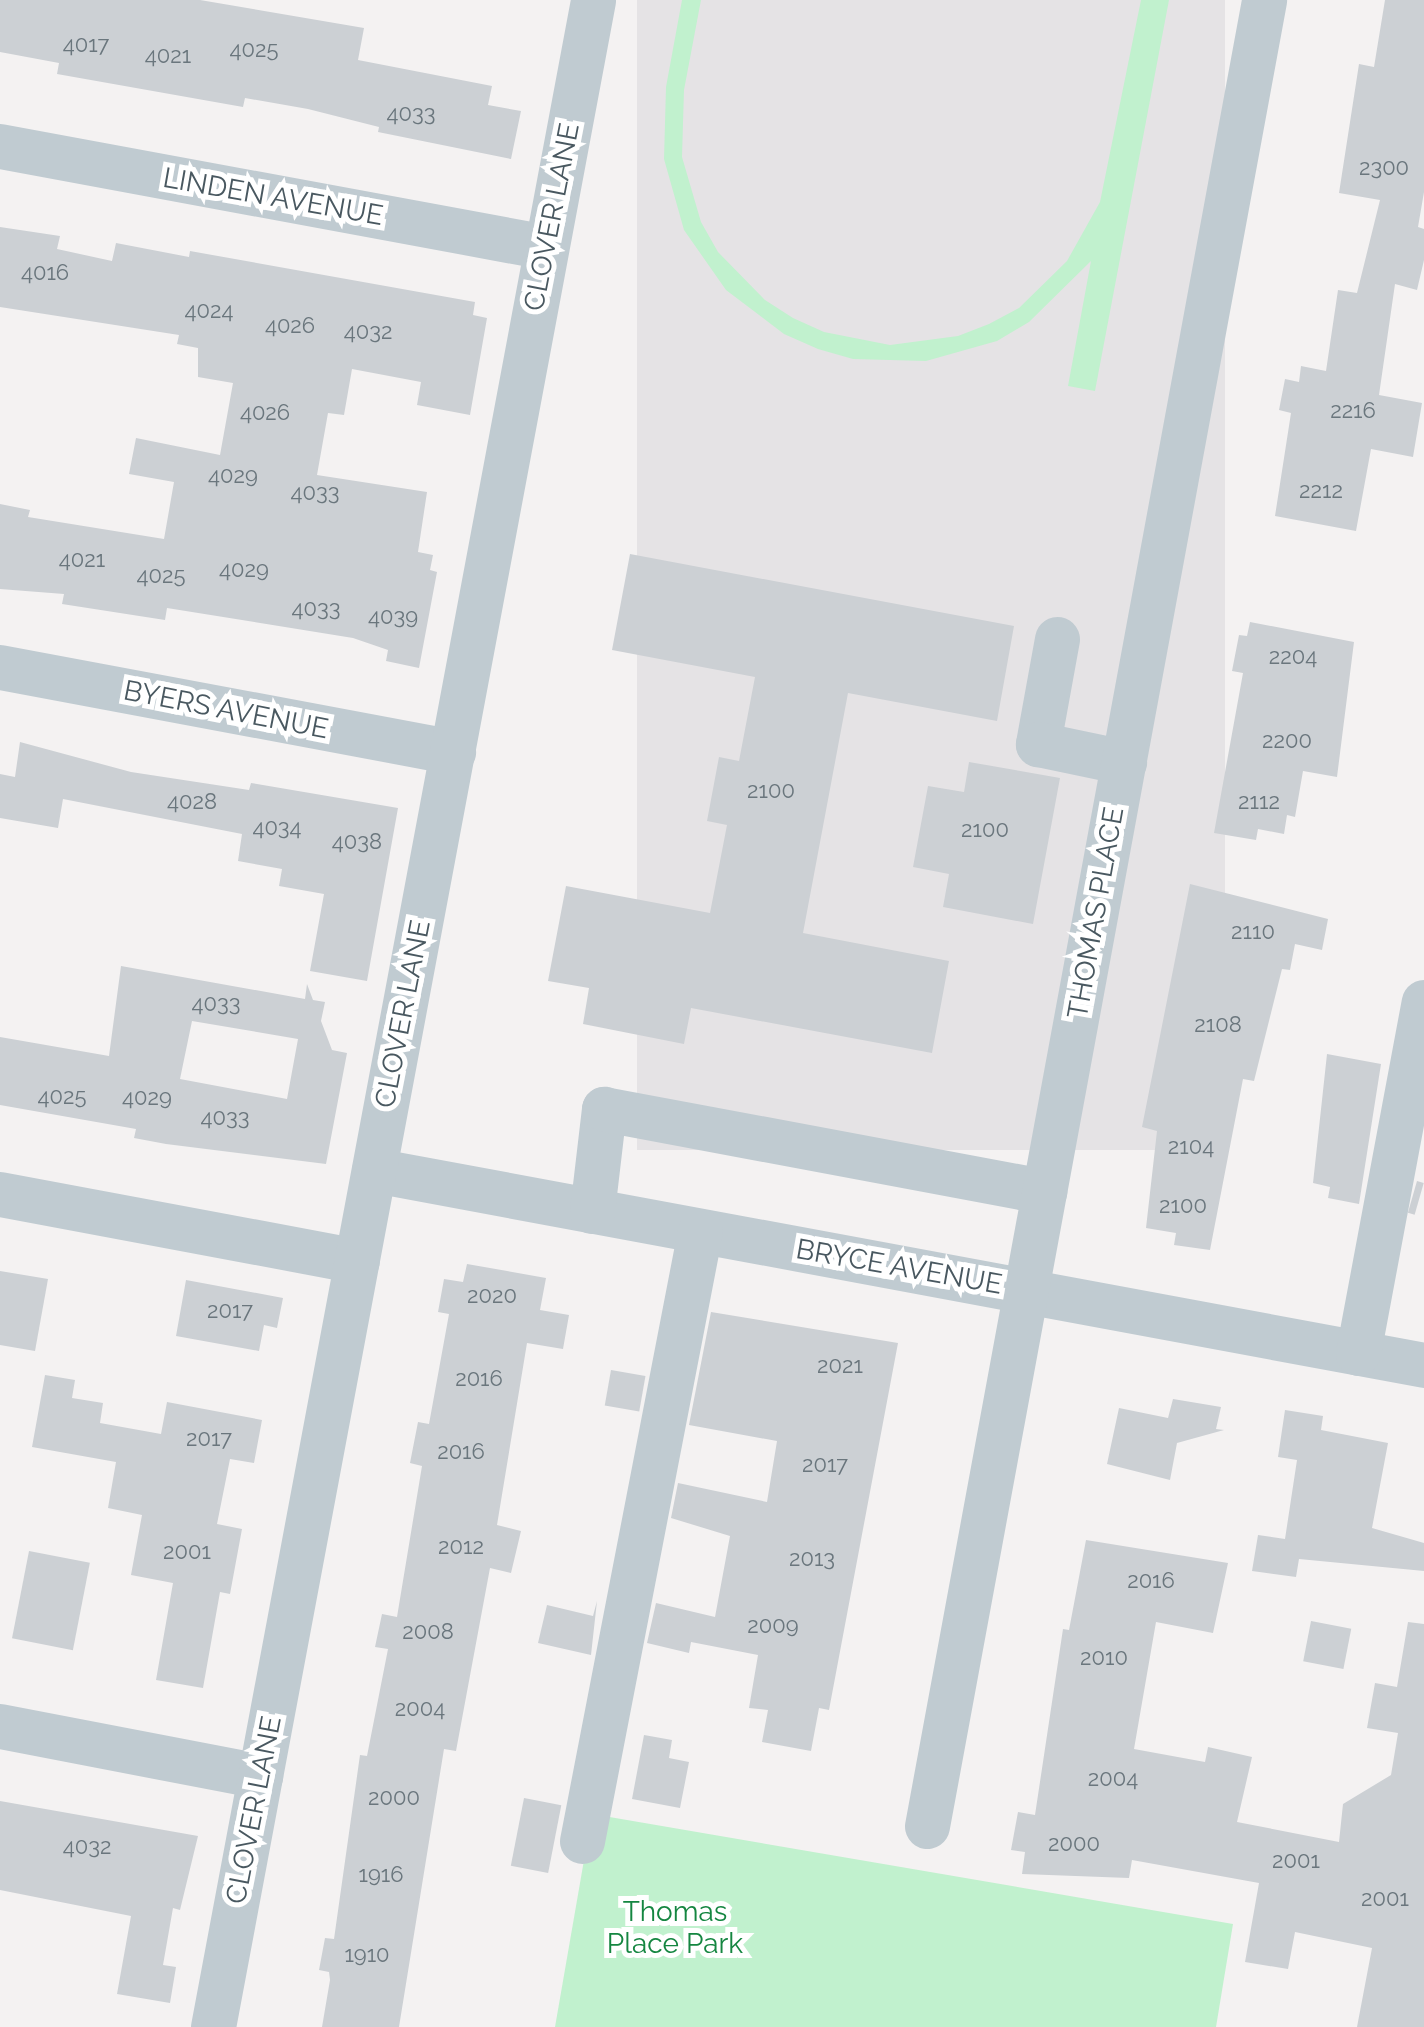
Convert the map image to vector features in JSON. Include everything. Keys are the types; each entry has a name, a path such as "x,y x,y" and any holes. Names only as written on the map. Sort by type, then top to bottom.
{"street":[{"name":"CLOVER LANE","path":"213,2027 593,0"},
{"name":"THOMAS PLACE","path":"927,1826 1264,0"},
{"name":"LINDEN AVENUE","path":"0,146 546,247"},
{"path":"1057,638 1038,744 1124,762"},
{"name":"BYERS AVENUE","path":"0,668 452,752"},
{"path":"1358,1353 1424,1002"},
{"path":"592,1211 604,1109 1044,1191"},
{"name":"BRYCE AVENUE","path":"374,1170 1424,1365"},
{"path":"0,1194 357,1261"},
{"path":"582,1841 700,1231"},
{"path":"0,1726 260,1776"}],"shaded area":[{"path":"637,0 1225,0 1225,1150 637,1150"}],"green space":[{"path":"682,0 701,0 684,90 682,157 701,222 718,252 765,300 793,318 824,332 890,345 958,336 989,324 1019,308 1067,261 1100,202 1141,0 1169,0 1095,391 1068,386 1091,261 1029,322 997,341 926,361 853,359 818,349 784,334 726,290 684,230 664,159 666,87"},
{"name":"Thomas Place Park","path":"592,1814 1233,1924 1216,2027 555,2027"}],"building":[{"path":"0,0 200,0 364,28 358,60 492,86 488,105 521,111 511,159 378,132 379,127 308,109 245,98 243,107 57,74 59,63 0,52"},
{"path":"1385,0 1424,0 1424,192 1418,227 1424,229 1424,260 1417,290 1395,284 1379,395 1422,403 1413,457 1371,449 1356,531 1275,516 1291,413 1279,410 1285,379 1299,382 1301,366 1326,371 1338,290 1357,293 1380,200 1339,193 1359,64 1374,67"},
{"path":"0,227 60,236 57,249 112,261 116,243 189,257 190,251 475,302 473,315 487,318 470,415 417,405 421,382 352,369 344,415 328,413 317,475 427,492 418,552 433,555 430,570 437,572 419,668 386,661 388,650 353,638 167,608 165,620 62,604 64,594 0,589 0,504 30,510 28,517 164,539 174,482 129,474 136,438 220,455 233,383 198,377 198,348 177,344 179,335 0,307"},
{"path":"630,554 1014,626 997,721 848,693 803,933 949,961 932,1053 691,1008 684,1044 583,1024 589,988 548,981 566,886 710,913 727,825 707,821 719,757 739,761 755,677 612,650"},
{"path":"1250,622 1354,642 1337,777 1303,771 1295,817 1287,815 1284,834 1258,829 1256,840 1214,833 1243,673 1232,671 1239,635 1247,636"},
{"path":"20,742 131,772 249,790 251,783 398,808 367,981 310,971 324,894 279,886 282,869 238,861 242,834 63,799 58,828 0,818 0,774 15,777"},
{"path":"969,762 1060,778 1033,924 943,907 949,874 913,867 928,786 964,792"},
{"path":"1190,884 1328,919 1322,950 1295,944 1290,970 1282,969 1254,1081 1243,1079 1210,1250 1174,1245 1176,1233 1146,1228 1157,1131 1142,1127"},
{"path":"121,966 305,999 307,984 313,1000 325,1002 321,1021 332,1050 347,1053 326,1164 166,1144 134,1138 136,1129 0,1105 0,1037 109,1056","holes":["192,1021 298,1039 287,1099 180,1079"]},
{"path":"1327,1054 1381,1064 1359,1204 1328,1198 1330,1187 1313,1183"},
{"path":"1417,1181 1424,1183 1415,1215 1408,1213"},
{"path":"467,1264 546,1278 540,1310 569,1315 563,1349 527,1343 497,1525 521,1531 511,1573 490,1568 456,1751 444,1749 399,2027 322,2027 330,1980 329,1972 319,1970 325,1938 334,1939 360,1755 367,1756 388,1649 375,1647 382,1614 397,1617 422,1466 410,1463 418,1422 429,1424 449,1314 438,1312 444,1279 463,1282"},
{"path":"0,1271 48,1279 35,1351 0,1345"},
{"path":"186,1280 283,1298 277,1328 264,1325 259,1351 176,1336"},
{"path":"711,1312 898,1343 829,1710 819,1708 811,1751 762,1742 768,1710 749,1708 758,1655 691,1642 689,1653 647,1643 656,1603 715,1617 730,1536 671,1518 678,1483 767,1502 777,1441 689,1425"},
{"path":"611,1370 645,1376 639,1412 605,1405"},
{"path":"45,1375 75,1380 72,1398 103,1403 100,1423 161,1434 167,1402 262,1420 254,1463 230,1459 217,1524 242,1529 230,1594 220,1592 203,1688 156,1680 173,1583 131,1575 142,1515 108,1508 116,1462 32,1447"},
{"path":"1173,1399 1221,1407 1216,1429 1224,1430 1177,1443 1170,1480 1107,1464 1119,1408 1168,1418"},
{"path":"1285,1410 1323,1416 1321,1430 1388,1443 1372,1528 1424,1543 1424,1571 1299,1559 1296,1577 1252,1571 1258,1535 1285,1539 1297,1460 1278,1457"},
{"path":"1086,1540 1228,1563 1213,1633 1156,1622 1134,1749 1205,1762 1208,1747 1252,1757 1237,1822 1339,1842 1343,1804 1391,1775 1398,1733 1367,1728 1375,1683 1397,1687 1408,1622 1424,1624 1424,2027 1357,2027 1372,1948 1295,1932 1288,1969 1245,1962 1259,1883 1132,1860 1129,1878 1022,1874 1025,1852 1011,1850 1018,1812 1035,1815 1063,1629 1069,1630"},
{"path":"29,1551 90,1563 73,1650 12,1638"},
{"path":"597,1601 591,1655 538,1643 547,1605 593,1616"},
{"path":"1311,1621 1351,1629 1343,1669 1303,1661"},
{"path":"644,1735 672,1740 669,1758 689,1762 680,1808 632,1799"},
{"path":"524,1798 561,1805 548,1873 511,1866"},
{"path":"0,1801 198,1836 180,1910 173,1908 163,1965 176,1967 170,2003 117,1994 131,1916 0,1890"}]}
